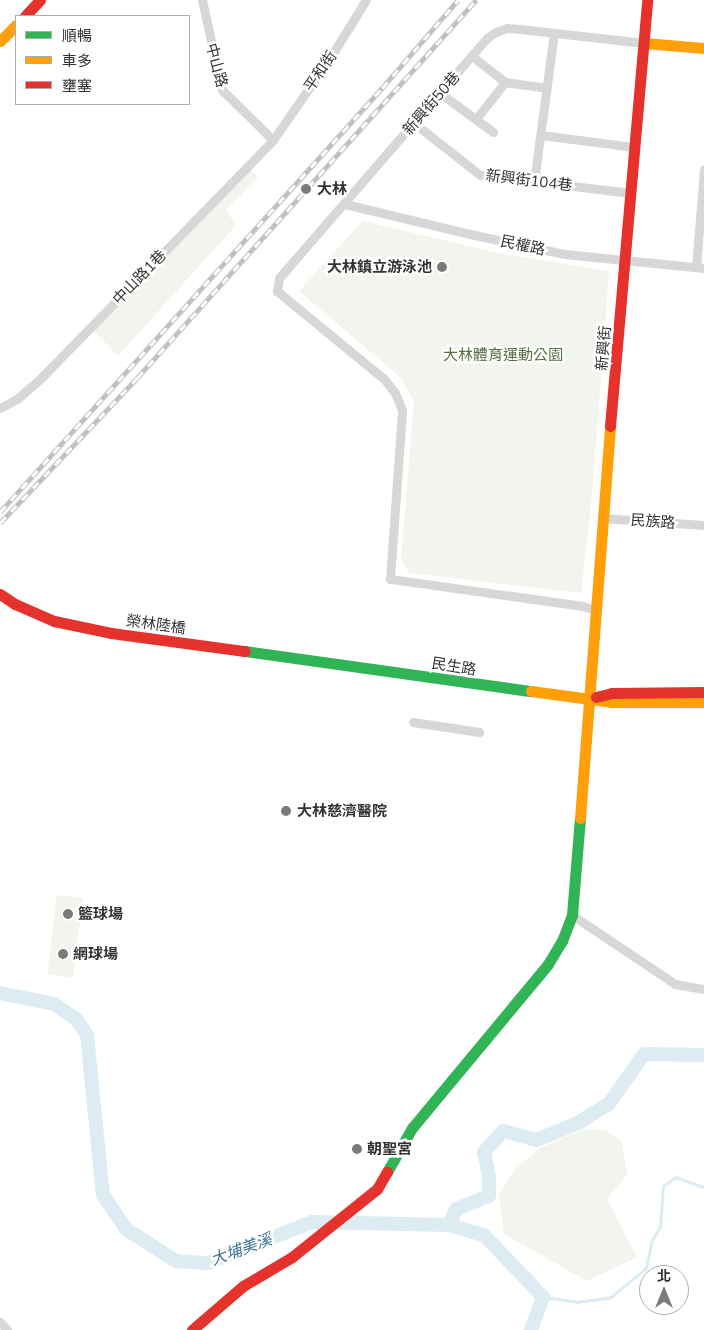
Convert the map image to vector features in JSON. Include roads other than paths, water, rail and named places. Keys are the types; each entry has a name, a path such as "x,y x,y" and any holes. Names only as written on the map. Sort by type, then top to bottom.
{"main road":[{"path":"26,15 40,0"},
{"name":"新興街","path":"192,1330 243,1286 292,1257 377,1189 412,1128 548,964 562,942 572,915 602,518 647,0"},
{"path":"644,43 704,48"},
{"name":"榮林陸橋","path":"0,594 15,604 54,622 112,633 315,661"},
{"name":"民生路","path":"315,661 485,686 612,702 704,702"},
{"name":"民生路","path":"588,698 612,693 704,692"}],"street":[{"name":"中山路","path":"202,0 217,76 222,90 273,140"},
{"name":"平和街","path":"273,140 366,0"},
{"name":"新興街50巷","path":"595,610 584,606 390,579 402,410 395,393 384,379 277,291 279,278 487,38 507,28 644,43"},
{"path":"534,182 554,33"},
{"path":"472,56 505,82 547,88"},
{"path":"476,119 505,82"},
{"path":"440,93 493,132"},
{"name":"新興街104巷","path":"414,123 480,175 631,193"},
{"path":"540,135 634,147"},
{"name":"中山路1巷","path":"0,408 17,400 41,378 273,140"},
{"path":"700,268 704,169"},
{"name":"民權路","path":"345,204 545,250 625,261 700,268"},
{"name":"民族路","path":"602,518 704,525"},
{"path":"413,722 479,732"},
{"path":"572,915 675,984 704,989"},
{"path":"0,1322 7,1330"}],"waterway":[{"name":"大埔美溪","path":"0,993 54,1004 76,1019 87,1035 103,1195 126,1229 176,1261 208,1263 312,1222 449,1225 484,1235 543,1297 531,1330"},
{"path":"449,1225 456,1209 489,1196 489,1177 484,1152 503,1131 536,1140 578,1123 609,1104 644,1054 704,1055"},
{"path":"543,1297 577,1302 611,1297 646,1268 652,1240 660,1227 663,1186 676,1177 704,1187"}],"railway":[{"path":"0,512 382,88 458,0"},
{"path":"0,523 137,378 476,0"}],"place":[{"name":"大林","path":"306,189"},
{"name":"大林鎮立游泳池","path":"442,267"},
{"name":"大林慈濟醫院","path":"286,811"},
{"name":"籃球場","path":"68,914"},
{"name":"網球場","path":"63,954"},
{"name":"朝聖宮","path":"357,1149"}],"park label":[{"name":"大林體育運動公園","path":"503,355"}]}
